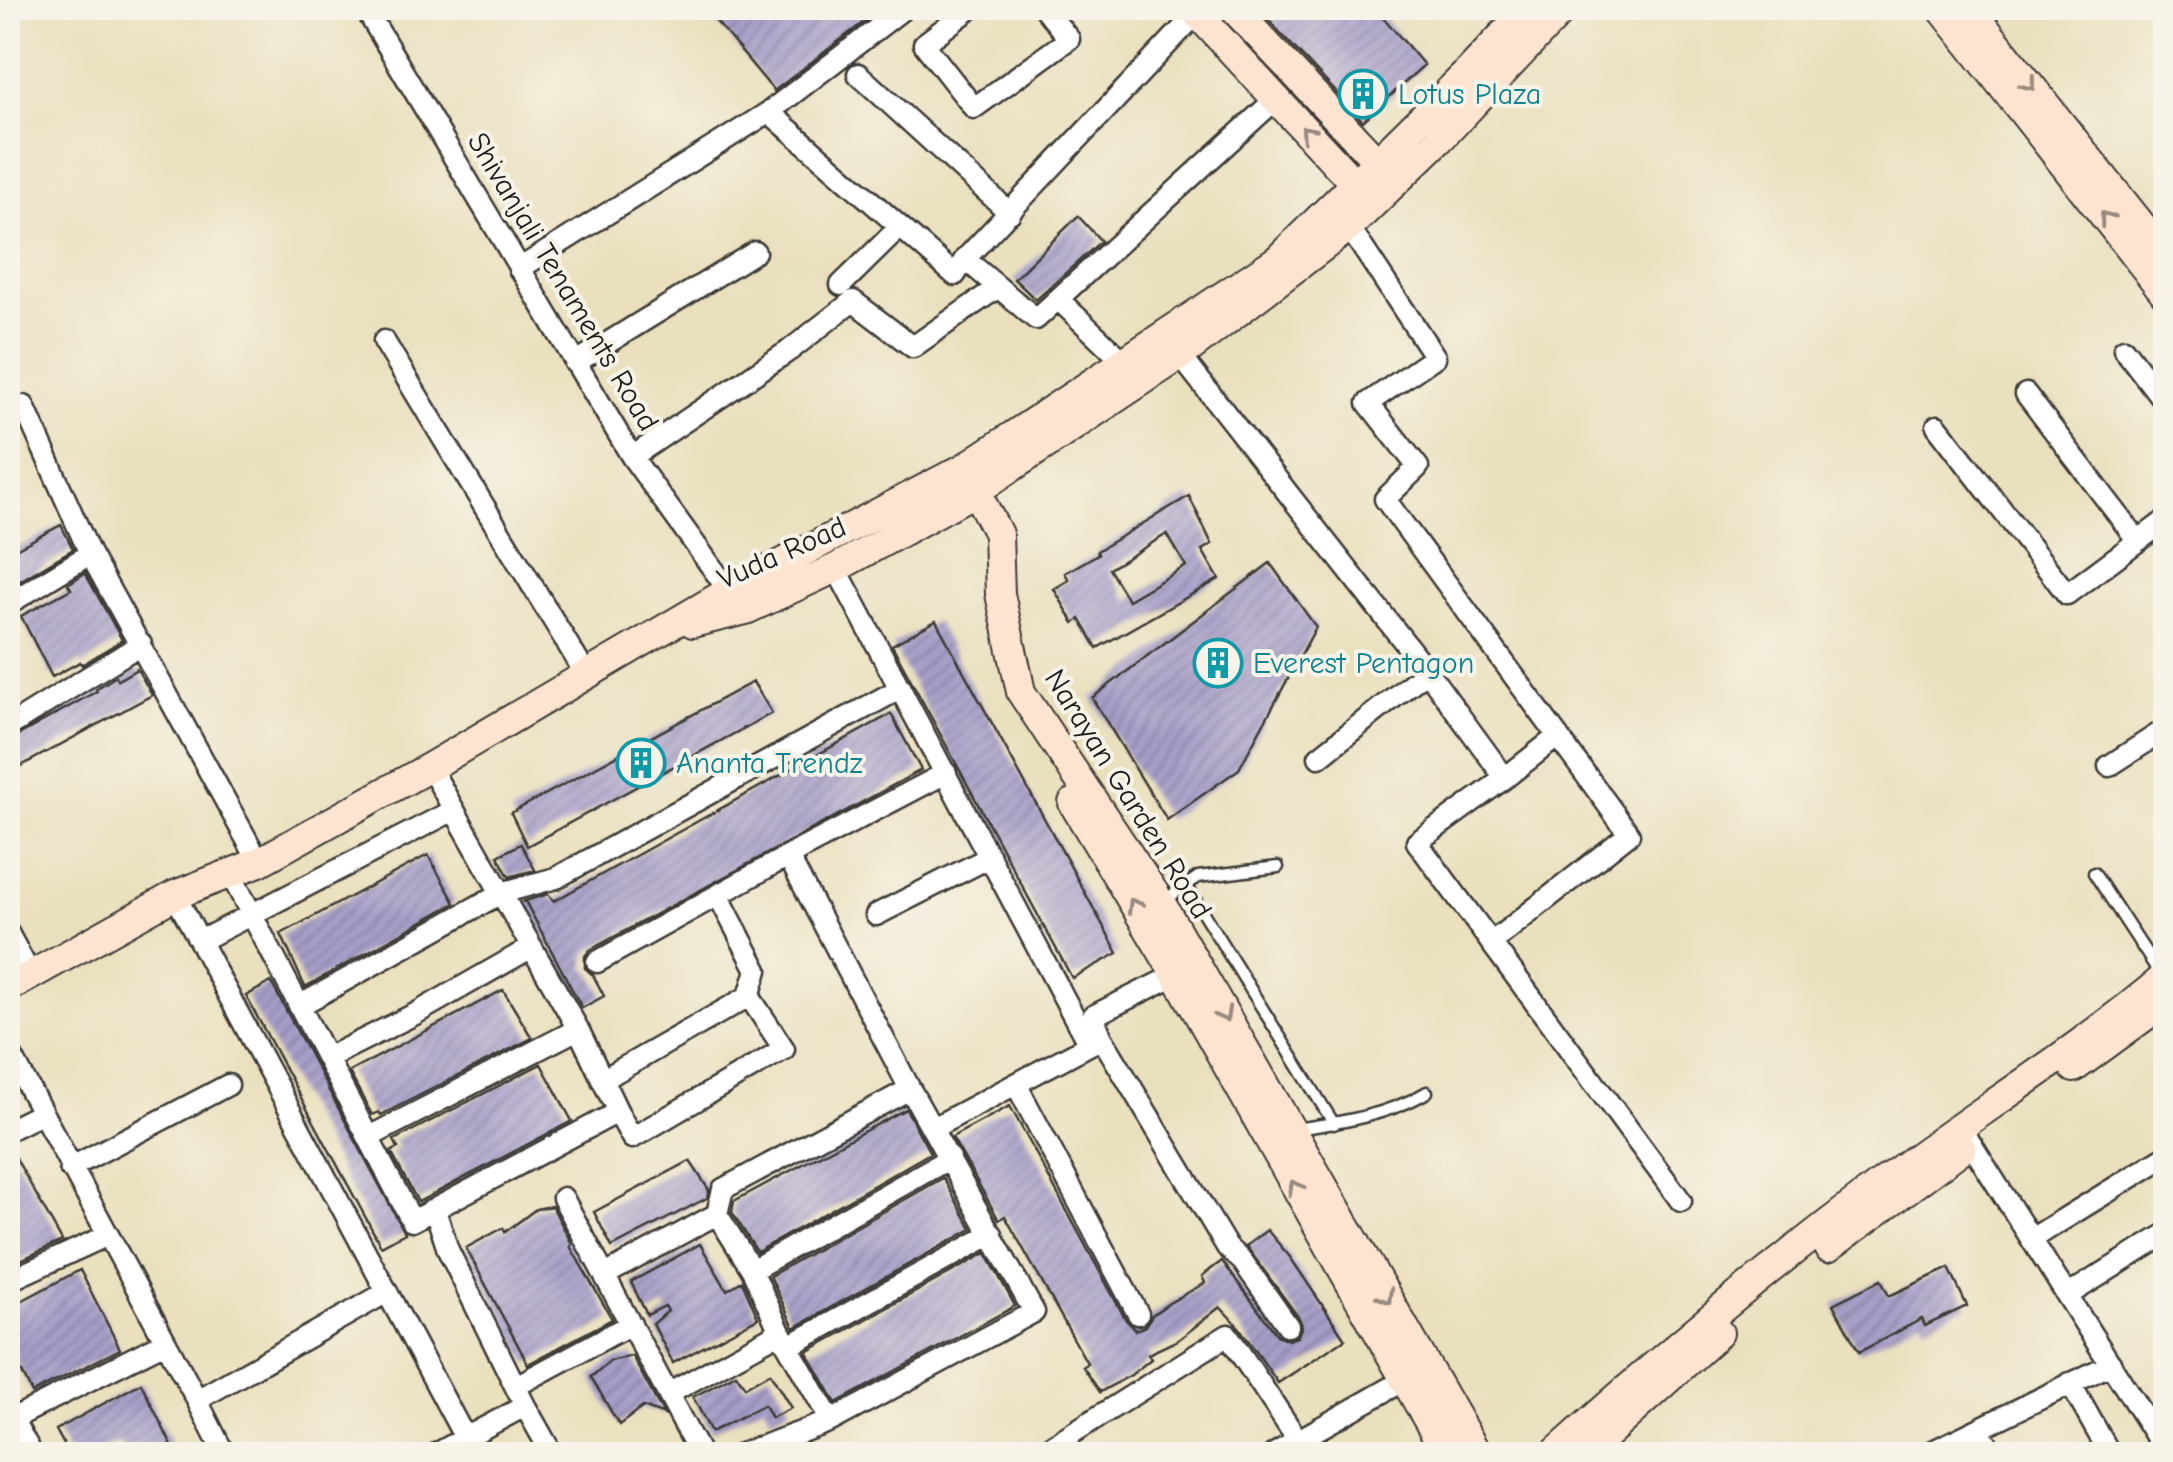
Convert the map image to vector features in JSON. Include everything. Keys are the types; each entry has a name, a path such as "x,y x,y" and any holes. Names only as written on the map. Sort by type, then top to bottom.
{"street":[{"name":"Shivanjali Tenaments Road","path":"365,8 632,457 790,350 853,301 913,347 998,287"},
{"path":"519,270 769,112 904,8"},
{"path":"970,8 924,44 974,108 1069,40 1044,8"},
{"path":"1233,8 1386,171"},
{"name":"Vuda Road","path":"1386,171 1468,72 1528,8"},
{"name":"Vuda Road","path":"667,629 746,610 836,568 1173,345 1340,219 1386,171 1564,8"},
{"path":"1941,8 2166,295"},
{"path":"1968,8 2166,256"},
{"path":"769,112 955,275 964,260 1195,10 1364,194"},
{"path":"858,74 1010,214"},
{"path":"964,260 1036,318 1276,98"},
{"path":"1340,219 1435,357 1368,403 1418,467 1386,498 1630,834 1492,943"},
{"path":"841,285 900,227"},
{"path":"575,363 754,252"},
{"path":"1058,299 1124,362"},
{"path":"384,341 588,676"},
{"path":"1173,345 1506,778"},
{"name":"Vuda Road","path":"667,629 729,591 970,480 1124,362 1173,345"},
{"path":"2124,350 2166,404"},
{"path":"2026,394 2138,541"},
{"path":"24,406 90,554 259,862"},
{"path":"1937,426 2067,594 2166,520"},
{"path":"632,457 729,591"},
{"path":"970,480 994,526 1000,594"},
{"path":"8,604 90,554"},
{"path":"836,568 990,856 1095,1041 1227,1247 1288,1326"},
{"name":"Narayan Garden Road","path":"1000,594 1021,692 1161,903 1186,970 1416,1373 1477,1454"},
{"name":"Narayan Garden Road","path":"1000,594 990,626 991,646 1005,690 1289,1130 1416,1373 1446,1454"},
{"path":"198,938 243,899 445,793 588,676 667,629"},
{"path":"8,727 141,644"},
{"path":"1319,757 1428,672"},
{"path":"300,1006 501,892 556,878 901,688"},
{"path":"2109,766 2166,728"},
{"path":"1558,736 1417,842 1681,1201"},
{"path":"597,962 946,773"},
{"path":"243,899 259,862 445,793"},
{"path":"445,793 578,1029 632,1138 784,1049 749,996"},
{"path":"741,1454 831,1421 1034,1312 910,1089 788,856"},
{"path":"876,915 990,856"},
{"path":"602,1080 749,996 757,970 718,895"},
{"path":"8,933 19,981 181,905 243,899"},
{"path":"243,899 412,1221 618,1112"},
{"path":"181,905 465,1438"},
{"path":"327,1058 415,1014 532,947"},
{"path":"1095,1041 1093,1016 1186,970"},
{"path":"1585,1454 1754,1304 1965,1135 2165,985"},
{"path":"369,1138 578,1029"},
{"path":"933,1128 1095,1041"},
{"path":"8,1049 224,1454"},
{"path":"1016,1084 1138,1314"},
{"path":"70,1168 228,1085"},
{"path":"831,1421 752,1270 717,1214 723,1189 910,1089"},
{"path":"8,1130 42,1113"},
{"path":"1965,1135 2166,1452"},
{"path":"1554,1454 1730,1300 1878,1185 1965,1135"},
{"path":"2032,1238 2166,1156"},
{"path":"752,1270 950,1158"},
{"path":"564,1198 700,1454"},
{"path":"435,1210 448,1250 552,1454"},
{"path":"605,1275 717,1214"},
{"path":"668,1394 992,1234"},
{"path":"2068,1296 2166,1234"},
{"path":"8,1280 106,1236"},
{"path":"196,1400 387,1292"},
{"path":"436,1454 631,1324"},
{"path":"1039,1454 1228,1335 1297,1440"},
{"path":"32,1454 10,1415 165,1342"},
{"path":"1928,1454 2110,1364"},
{"path":"1274,1454 1416,1373"},
{"path":"2070,1383 2110,1454"},
{"path":"1979,1429 1993,1454"}],"lane":[{"path":"1161,903 1198,877 1278,867"},
{"path":"2094,873 2165,985"},
{"path":"1187,887 1334,1124"},
{"path":"1289,1130 1334,1124 1400,1105 1427,1092"}],"building":[{"path":"705,8 882,8 774,91"},
{"name":"Lotus Plaza","path":"1257,8 1375,8 1424,65 1363,121"},
{"path":"1078,216 1101,241 1036,300 1014,279"},
{"path":"1189,496 1212,544 1202,550 1219,579 1097,648 1080,619 1074,623 1054,589 1069,580 1065,573 1098,554 1097,551","holes":["1167,534 1186,566 1128,600 1109,569"]},
{"path":"61,525 73,549 8,588 8,553"},
{"name":"Everest Pentagon","path":"1270,563 1316,627 1239,769 1167,820 1092,698"},
{"path":"85,573 122,640 82,665 80,662 52,677 21,616 71,589 68,584"},
{"path":"936,621 1118,953 1072,978 892,645"},
{"path":"137,669 152,695 8,773 8,741 97,691 116,676 118,680"},
{"name":"Ananta Trendz","path":"753,682 772,713 527,846 511,813"},
{"path":"891,714 921,770 590,950 585,956 585,968 604,996 582,1008 525,901 548,894 554,901"},
{"path":"521,844 535,870 509,877 498,856"},
{"path":"428,855 455,903 305,987 281,934"},
{"path":"271,982 405,1233 381,1246 246,996"},
{"path":"503,990 532,1038 381,1115 372,1115 349,1072"},
{"path":"541,1064 572,1121 418,1202 391,1152 398,1148 394,1140"},
{"path":"1010,1106 1126,1320 1136,1330 1169,1303 1205,1283 1202,1276 1222,1261 1277,1335 1288,1340 1297,1337 1302,1326 1299,1318 1246,1246 1267,1230 1345,1339 1278,1383 1220,1307 1178,1340 1148,1354 1151,1359 1131,1375 1100,1392 1083,1367 1087,1363 1005,1216 999,1220 952,1137"},
{"path":"906,1109 930,1153 757,1252 732,1212 734,1201"},
{"path":"8,1144 62,1241 8,1266"},
{"path":"690,1161 709,1190 707,1198 612,1247 594,1212"},
{"path":"943,1178 972,1229 794,1328 770,1276"},
{"path":"552,1206 612,1319 528,1364 466,1248 503,1228 505,1232 536,1209"},
{"path":"700,1244 727,1290 742,1281 758,1318 673,1363 653,1324 668,1311 665,1306 647,1315 631,1282"},
{"path":"986,1253 1015,1306 836,1403 807,1352"},
{"path":"1949,1268 1967,1306 1925,1326 1922,1319 1859,1352 1833,1304 1881,1280 1889,1296"},
{"path":"80,1270 120,1349 32,1393 8,1344 8,1308"},
{"path":"632,1356 664,1415 643,1407 619,1425 591,1377 610,1361"},
{"path":"770,1373 791,1408 771,1418 764,1405 711,1432 693,1397 736,1374 745,1387"},
{"path":"141,1383 176,1454 126,1454 119,1442 96,1454 69,1454 56,1430"}],"place":[{"name":"Lotus Plaza","path":"1363,94"},
{"name":"Everest Pentagon","path":"1218,663"},
{"name":"Ananta Trendz","path":"641,763"}]}
